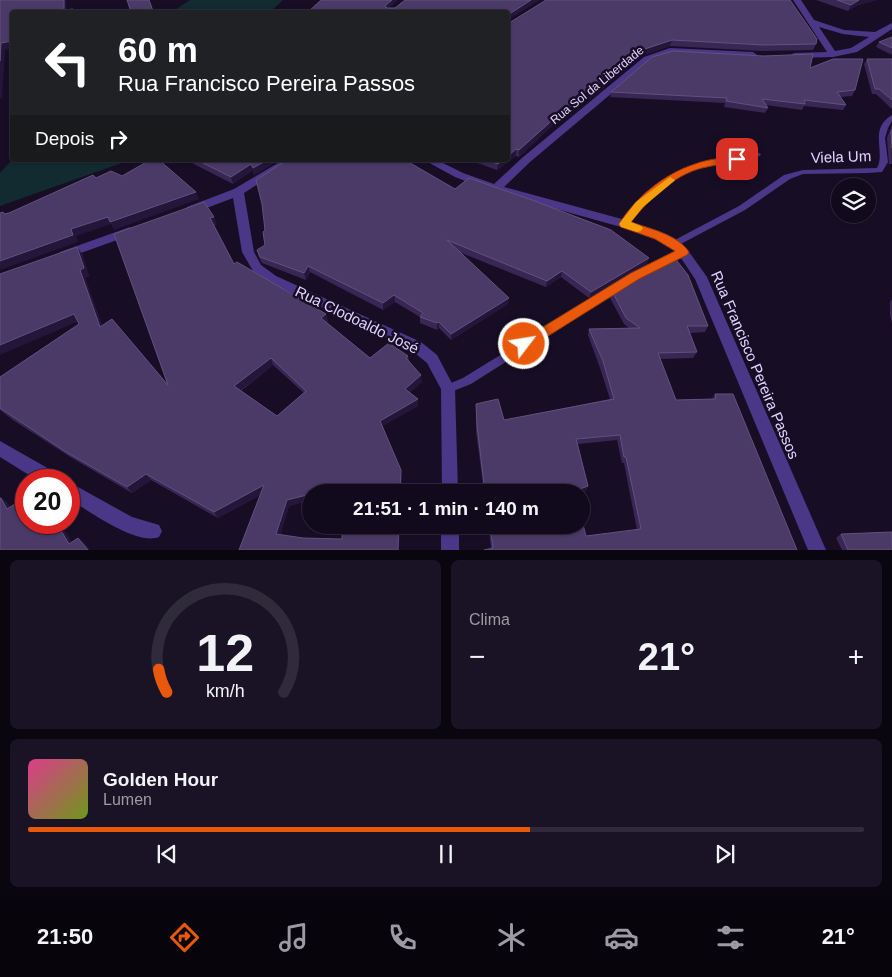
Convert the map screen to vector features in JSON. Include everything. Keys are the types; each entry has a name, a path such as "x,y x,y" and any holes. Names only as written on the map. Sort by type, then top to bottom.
{"street":[{"path":"796,0 833,54"},
{"path":"812,22 843,32 878,35"},
{"path":"788,56 833,54 854,50 892,25"},
{"name":"Rua Sol da Liberdade","path":"496,188 526,160 647,59 670,51 762,56"},
{"path":"183,212 238,192 287,162"},
{"path":"433,162 459,175 496,188 625,224 679,248"},
{"name":"Rua Clodoaldo José","path":"238,192 248,252 257,268 272,279 416,346 432,359 448,390 450,484"},
{"path":"55,258 137,229"},
{"name":"Rua Francisco Pereira Passos","path":"679,248 701,277 817,550"},
{"path":"0,448 34,469"},
{"path":"80,496 129,525 153,531"},
{"path":"450,534 450,550"}],"lane":[{"name":"Viela Um","path":"679,248 787,178 803,172 868,172 880,170 884,162 882,130 892,117"},
{"path":"625,224 639,204 676,175 698,166 757,154"},
{"path":"448,390 468,381 679,248"}],"green space":[{"path":"190,0 283,0 272,10 175,10"},
{"path":"10,162 124,162 0,206 0,173"}],"building":[{"path":"0,0 64,0 64,10 10,10 10,41 1,43 0,61"},
{"path":"127,0 149,0 153,10 130,10"},
{"path":"321,0 392,0 385,6 387,8 395,8 405,0 531,0 510,14 510,10 310,10"},
{"path":"546,0 790,0 817,39 816,44 764,45 672,40 645,49 595,90 557,116 519,150 516,149 510,154 510,22"},
{"path":"837,0 859,0 851,5"},
{"path":"892,37 892,48 879,42"},
{"path":"673,51 764,56 813,54 810,68 833,59 863,59 855,90 837,92 846,105 804,100 805,104 762,99 768,108 726,101 727,98 611,92 652,57"},
{"path":"867,59 892,59 892,100 879,89 875,89"},
{"path":"146,162 161,162 196,192 110,222 108,217 71,229 73,235 0,261 0,213 9,213 93,175 96,178 111,171 122,176"},
{"path":"201,162 264,162 253,168 251,164 231,177"},
{"path":"284,162 408,162 455,189 469,178 611,230 649,258 591,292 562,271 547,281 447,240 509,298 451,334 439,322 420,317 423,313 394,295 383,303 308,266 304,273 260,257 257,250 265,245 263,232 265,230 262,204 256,180"},
{"path":"204,202 214,217 210,218 234,264 237,262 326,314 321,318 370,358 389,343 408,356 406,358 421,375 405,389 418,399 380,421 401,470 400,484 302,484 302,496 287,500 276,534 303,538 342,539 342,534 399,534 398,550 239,550 264,485 214,512 146,474 127,487 66,452 0,408 0,377 79,324 74,314 0,345 0,274 77,247 84,268 80,270 100,327 112,319 168,385 114,234","holes":["271,358 306,391 277,416 234,386"]},
{"path":"674,257 688,275 708,326 687,326 697,352 658,353 676,400 716,399 715,394 733,394 797,550 484,550 493,548 491,534 585,534 586,536 641,529 620,435 576,439 587,484 484,484 476,404 498,399 504,420 614,399 603,361 589,329 640,328 626,318 612,291 641,273"},
{"path":"0,498 7,509 15,504 15,534 63,534 69,544 78,538 88,550 0,550"},
{"path":"892,532 892,550 848,550 841,534"}],"slow traffic":[{"path":"637,228 625,224 639,204 670,180"}],"route":[{"path":"524,344 635,276 683,252 674,244 658,236 625,224 639,204 676,175 698,166 737,159"}]}
